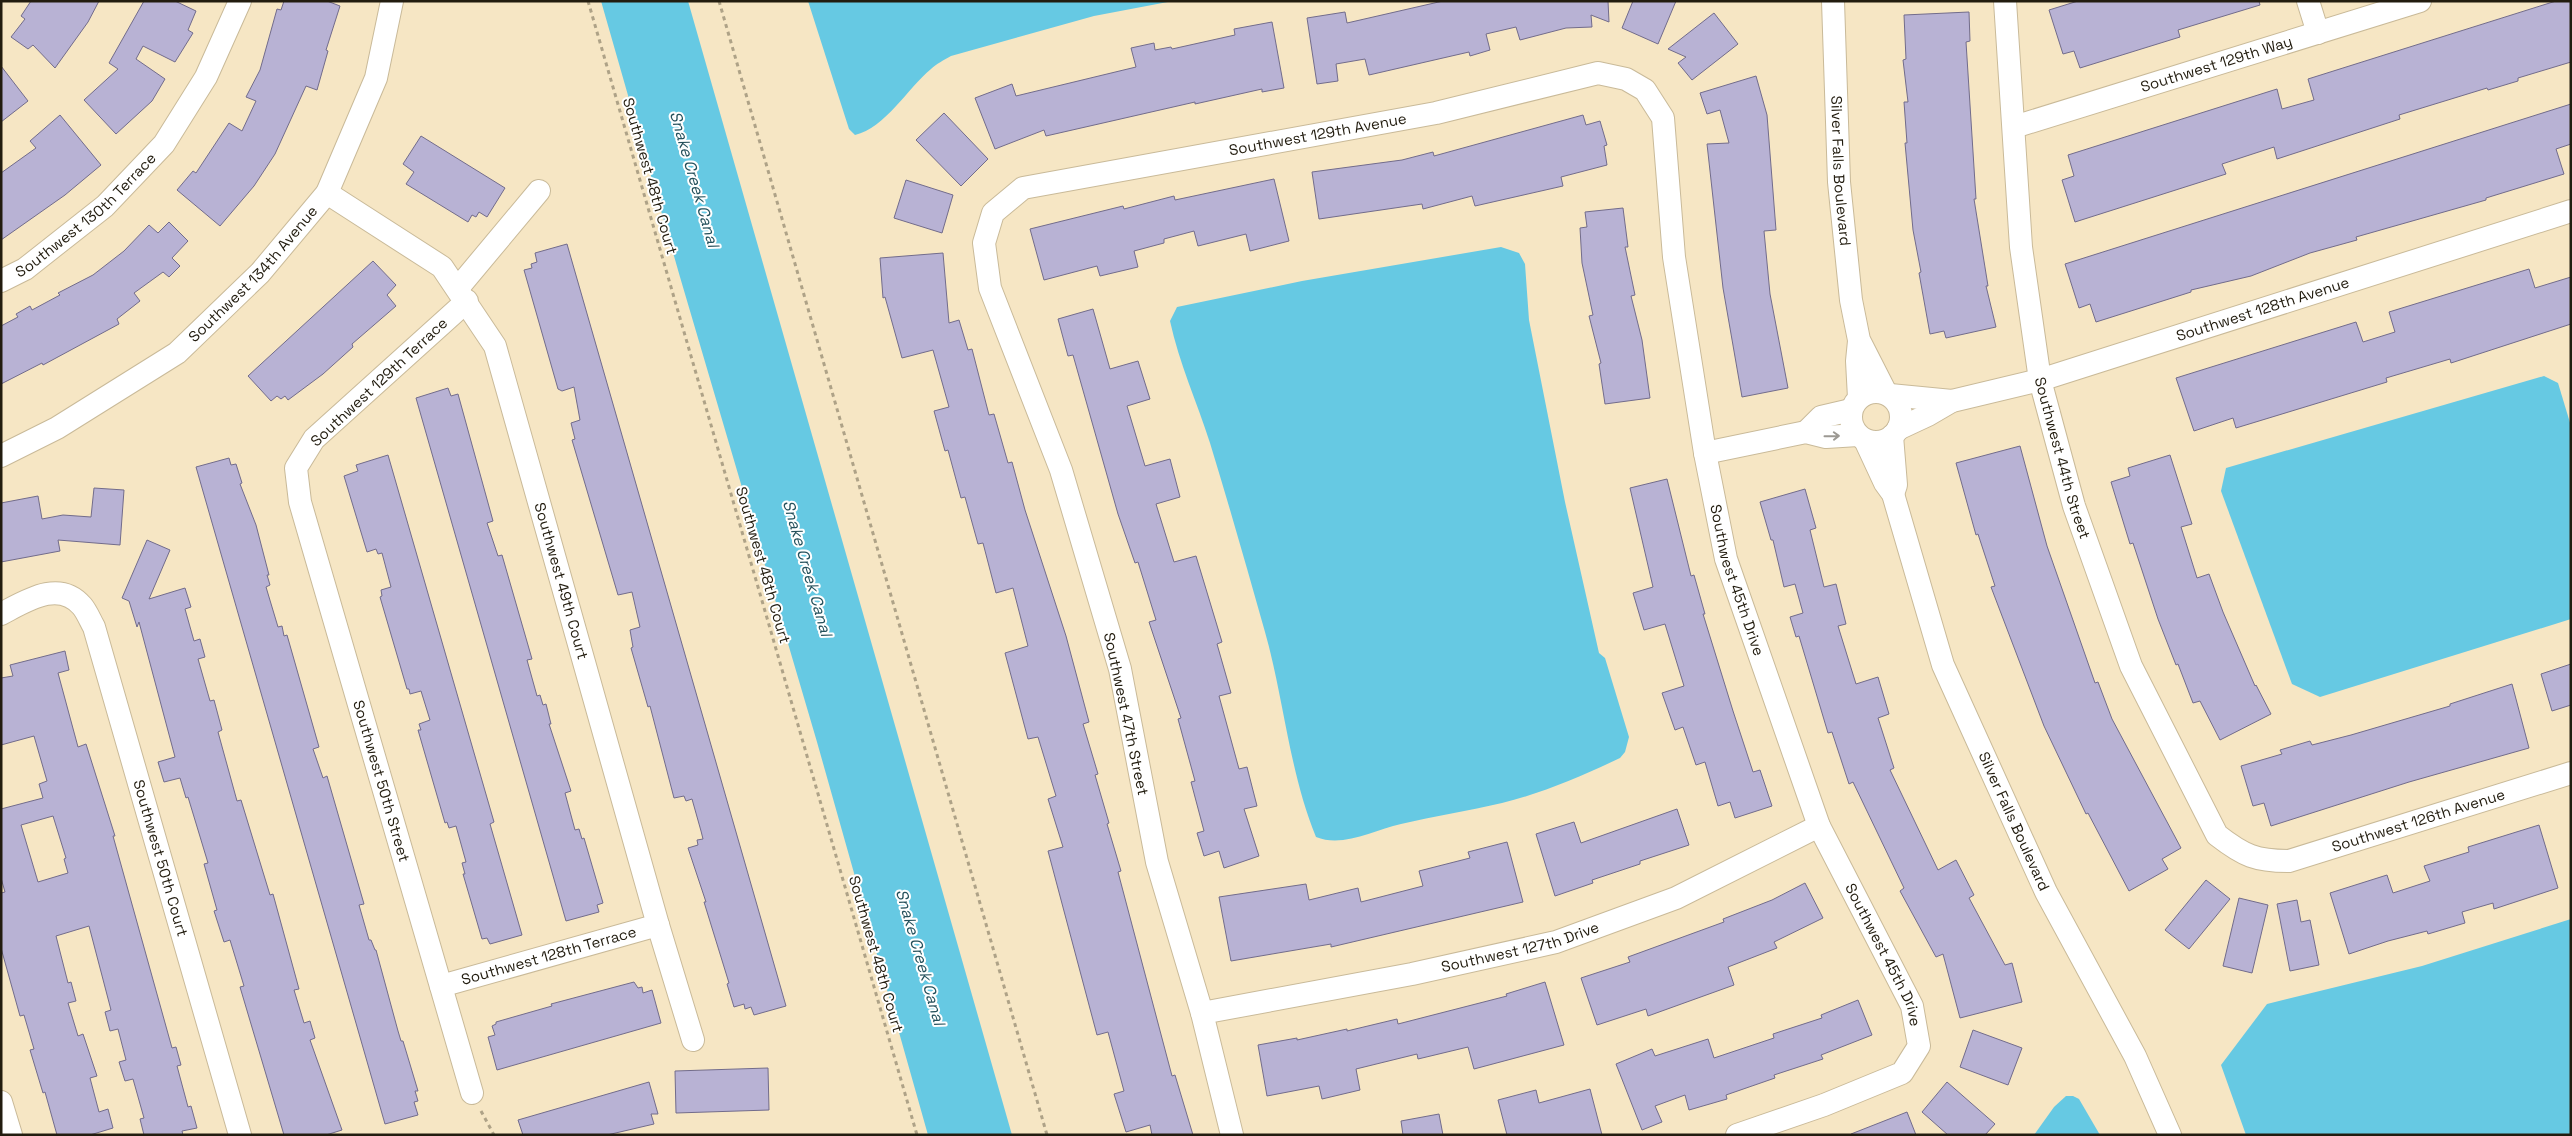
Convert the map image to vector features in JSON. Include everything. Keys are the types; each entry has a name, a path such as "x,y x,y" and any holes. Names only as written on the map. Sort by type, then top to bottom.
{"street":[{"name":"Southwest 130th Terrace","path":"1,281 25,269 105,206 164,144 206,77 240,1"},
{"name":"Southwest 134th Avenue","path":"1,456 57,428 177,353 260,273 328,193 376,78 392,1"},
{"name":"Silver Falls Boulevard","path":"1833,1 1839,182 1851,300 1859,340 1855,404"},
{"name":"Southwest 44th Street","path":"2005,1 2021,247 2040,380 2074,506 2131,666 2218,835 2241,854 2264,861"},
{"path":"2308,1 2318,33"},
{"name":"Southwest 129th Way","path":"2014,126 2420,1"},
{"name":"Southwest 129th Avenue","path":"992,214 1024,188 1436,113 1598,73 1626,78 1645,90"},
{"name":"Southwest 45th Drive","path":"1645,90 1663,118 1674,257 1705,454 1726,559 1819,826 1912,1006 1919,1046 1902,1073 1824,1106 1737,1135"},
{"name":"Southwest 129th Terrace","path":"296,468 314,439 462,294 539,191"},
{"name":"Southwest 49th Court","path":"328,193 442,267 462,294 495,346 658,925 693,1040"},
{"name":"Southwest 128th Avenue","path":"1895,433 1952,401 2040,380 2571,212"},
{"name":"Southwest 47th Street","path":"992,214 984,243 990,288 1061,470 1114,650 1157,862 1202,1014 1232,1135"},
{"name":"Silver Falls Boulevard","path":"1859,340 1888,394"},
{"path":"1705,454 1806,432 1826,437 1862,437 1879,442 1895,433 1901,415 1896,401 1888,394 1872,392 1855,404 1821,417 1806,432"},
{"name":"Southwest 128th Avenue","path":"1888,394 1952,401"},
{"path":"1855,404 1851,423 1862,437"},
{"name":"Silver Falls Boulevard","path":"1893,494 1896,485 1895,433"},
{"name":"Silver Falls Boulevard","path":"1862,437 1887,487 1893,494 1944,665 2046,892 2135,1056 2170,1135"},
{"name":"Southwest 50th Street","path":"296,468 300,502 472,1093"},
{"name":"Southwest 50th Court","path":"1,614 38,595 63,593 82,606 94,627 240,1135"},
{"name":"Southwest 126th Avenue","path":"2264,861 2289,861 2571,773"},
{"name":"Southwest 127th Drive","path":"1202,1014 1412,974 1556,942 1676,898 1819,826"},
{"name":"Southwest 128th Terrace","path":"441,986 658,925"},
{"path":"1,1102 11,1135"}],"path":[{"name":"Southwest 48th Court","path":"588,1 917,1135"},
{"path":"719,1 1047,1135"},
{"path":"472,1093 494,1135"}],"water":[{"name":"Snake Creek Canal","path":"601,1 688,1 1012,1135 928,1135 817,742"},
{"path":"808,1 1173,1 1094,16 951,56 922,77 886,116 866,131 855,135 849,129"},
{"path":"1501,247 1519,253 1525,264 1529,320 1565,502 1599,653 1605,658 1629,737 1625,752 1620,758 1562,784 1517,799 1426,818 1348,839 1326,840 1316,837 1299,787 1272,657 1210,443 1183,367 1170,321 1177,307 1302,281"},
{"path":"2544,376 2558,383 2571,426 2571,619 2320,697 2292,684 2221,491 2226,468"},
{"path":"2571,919 2571,1135 2246,1135 2221,1065 2267,1004 2422,966"},
{"path":"2066,1096 2073,1096 2079,1099 2100,1135 2034,1135 2054,1107"}],"building":[{"path":"31,1 99,1 88,22 55,68 33,45 28,49 11,37 25,19 21,16"},
{"path":"144,1 175,1 196,11 188,30 193,33 175,62 143,46 136,59 165,79 152,101 116,134 84,100 118,69 109,63"},
{"path":"284,1 327,1 340,6 326,50 328,51 317,90 306,86 275,154 254,186 220,226 177,190 193,171 196,173 229,123 242,131 256,101 246,97 260,70 277,9 281,10"},
{"path":"1443,1 1608,1 1609,22 1591,15 1592,27 1566,28 1520,40 1516,27 1486,34 1490,50 1470,56 1469,52 1369,75 1365,59 1336,64 1338,81 1317,84 1307,18 1345,12 1347,23"},
{"path":"1633,1 1676,1 1658,44 1622,28"},
{"path":"2078,1 2259,1 2260,5 2178,30 2180,37 2080,68 2074,51 2063,54 2049,10"},
{"path":"2556,1 2571,1 2571,62 2518,78 2518,81 2488,90 2487,88 2399,115 2400,119 2277,159 2274,147 2222,164 2226,174 2075,222 2062,180 2074,176 2068,155 2277,89 2282,109 2314,100 2308,79"},
{"path":"1969,12 1970,41 1966,42 1976,199 1974,199 1988,286 1986,286 1996,327 1946,338 1944,331 1930,334 1913,230 1905,143 1907,143 1904,102 1908,102 1903,60 1906,59 1904,15"},
{"path":"1714,13 1738,44 1692,80 1678,63 1686,57 1668,49"},
{"path":"1272,22 1284,88 1262,92 1262,89 1195,104 1195,102 1046,136 1044,130 995,149 975,98 1012,84 1016,96 1136,67 1131,48 1154,43 1155,50 1171,47 1172,49 1235,35 1234,29"},
{"path":"1,66 28,101 1,122"},
{"path":"1756,76 1767,115 1776,230 1764,231 1770,294 1788,388 1742,397 1723,288 1707,144 1729,143 1720,110 1707,114 1700,93"},
{"path":"2571,104 2571,144 2556,149 2564,174 2486,198 2486,200 2356,237 2357,240 2310,253 2251,276 2191,290 2191,292 2096,322 2090,304 2079,308 2065,264"},
{"path":"944,113 988,159 961,186 916,140"},
{"path":"60,115 101,165 65,195 1,240 1,173 36,148 30,141"},
{"path":"1583,115 1586,125 1600,121 1607,145 1604,146 1607,165 1561,177 1563,186 1475,206 1472,196 1423,209 1422,204 1319,219 1312,172 1402,160 1433,152 1434,156"},
{"path":"421,136 505,188 487,217 479,212 476,217 472,215 468,222 406,184 414,172 403,164"},
{"path":"1274,179 1289,241 1250,251 1246,234 1198,246 1194,231 1164,239 1164,243 1134,251 1138,267 1100,276 1097,266 1044,280 1030,229 1123,206 1124,209 1174,196 1175,200"},
{"path":"906,180 953,195 942,233 894,218"},
{"path":"1623,208 1628,247 1625,247 1635,295 1631,296 1642,340 1650,398 1605,404 1599,364 1601,363 1589,316 1593,315 1582,263 1580,228 1587,227 1585,212"},
{"path":"169,222 188,241 172,258 180,266 169,277 163,272 134,293 140,301 117,319 119,324 43,365 42,363 1,384 1,326 18,317 16,314 30,306 32,310 60,295 58,293 93,275 124,251 149,225 158,233"},
{"path":"567,244 786,1006 754,1015 751,1007 745,1009 744,1004 734,1007 727,984 729,983 704,902 706,902 688,848 698,845 697,840 703,839 692,799 686,801 684,796 674,798 650,706 648,707 631,648 633,647 630,630 640,627 632,592 618,595 572,440 575,439 571,423 580,420 574,387 562,391 558,389 524,270 532,268 531,264 537,262 535,253"},
{"path":"943,253 949,323 959,320 968,350 972,349 989,415 994,414 1008,463 1012,462 1025,510 1066,636 1089,722 1083,724 1098,774 1095,775 1121,871 1118,872 1172,1076 1175,1075 1193,1135 1152,1135 1150,1125 1126,1132 1114,1094 1124,1091 1108,1032 1097,1035 1048,851 1063,847 1048,799 1056,796 1038,737 1028,739 1005,653 1028,646 1013,588 996,593 983,543 978,544 965,497 961,498 948,450 945,451 934,411 949,407 933,350 902,358 885,297 883,298 880,258"},
{"path":"373,261 396,285 387,295 396,306 352,344 353,347 323,374 288,400 285,396 281,399 277,396 271,401 248,376"},
{"path":"2529,269 2535,288 2571,277 2571,324 2451,363 2450,359 2386,378 2387,382 2236,428 2233,418 2194,431 2176,378 2356,322 2363,342 2395,332 2389,312"},
{"path":"1093,309 1110,369 1138,361 1150,399 1127,406 1145,466 1170,459 1180,497 1156,504 1174,562 1196,556 1222,642 1217,644 1231,693 1219,696 1239,769 1247,767 1257,806 1244,809 1259,856 1224,868 1219,851 1204,856 1197,833 1204,831 1191,782 1195,781 1178,719 1181,718 1149,622 1156,620 1138,562 1135,563 1118,514 1073,355 1068,356 1058,319"},
{"path":"448,388 451,396 458,394 493,521 487,523 498,556 502,555 532,659 527,660 537,696 540,695 543,705 546,704 551,724 549,724 571,791 565,793 575,830 579,829 582,839 584,838 603,903 597,905 599,912 566,921 416,398"},
{"path":"2020,446 2047,546 2095,683 2098,682 2112,719 2181,848 2162,859 2168,869 2129,891 2088,813 2086,814 2044,726 1991,587 1995,586 1978,534 1976,535 1956,463"},
{"path":"388,455 494,822 490,824 522,935 490,944 487,938 482,939 463,874 465,874 462,863 466,862 456,826 449,828 447,822 445,823 418,730 421,730 419,724 430,720 421,691 410,694 409,689 407,689 380,597 382,596 381,590 391,587 382,553 378,554 376,549 367,552 344,476 358,471 356,465"},
{"path":"2170,455 2192,524 2181,527 2197,578 2209,574 2255,686 2271,714 2220,740 2200,701 2193,703 2178,664 2176,665 2158,619 2133,543 2130,544 2111,482 2130,476 2128,468"},
{"path":"229,458 231,465 236,464 242,483 240,484 256,525 269,575 267,575 270,585 266,587 278,627 282,626 284,636 287,635 319,747 313,749 323,778 327,776 364,904 359,905 369,940 371,940 376,950 398,1031 401,1041 403,1041 418,1091 415,1091 418,1101 414,1102 418,1115 385,1124 196,467"},
{"path":"1667,479 1691,576 1694,575 1705,614 1703,614 1733,711 1753,772 1760,770 1772,806 1735,818 1730,802 1718,806 1705,762 1696,765 1683,727 1675,730 1662,693 1684,686 1665,624 1644,630 1633,593 1653,587 1630,488"},
{"path":"94,488 124,490 120,545 58,540 60,551 1,562 1,503 38,496 42,519 63,515 91,517"},
{"path":"1805,489 1816,528 1810,530 1824,587 1836,584 1846,624 1838,626 1856,684 1878,677 1889,714 1878,718 1894,768 1890,770 1938,870 1956,860 1974,895 1969,898 2005,965 2012,963 2022,1002 1960,1018 1943,954 1936,957 1900,891 1904,888 1853,782 1849,784 1832,732 1828,733 1799,636 1796,637 1790,617 1803,613 1795,584 1784,587 1773,540 1771,540 1760,502"},
{"path":"147,540 170,550 149,599 185,588 191,607 185,609 194,641 200,639 205,657 198,659 210,701 214,700 222,730 218,732 237,801 241,800 270,895 273,894 299,989 294,990 304,1023 310,1021 315,1038 310,1040 342,1130 326,1135 284,1135 240,987 244,986 230,940 224,942 214,911 217,910 204,864 208,863 188,797 186,798 180,778 164,782 158,762 175,757 139,622 137,627 129,601 122,598"},
{"path":"65,651 69,670 58,673 78,747 86,744 115,836 113,836 172,1048 176,1047 181,1065 177,1066 188,1107 191,1106 197,1128 182,1131 183,1135 144,1135 140,1119 144,1118 133,1079 125,1081 119,1062 126,1060 118,1029 110,1031 105,1012 111,1010 89,926 56,936 68,983 71,982 76,1001 68,1003 78,1036 83,1034 97,1076 90,1078 99,1112 108,1109 113,1128 90,1135 57,1135 45,1092 43,1093 30,1050 34,1049 24,1015 20,1016 1,948 1,893 5,892 1,878 1,809 43,798 39,784 47,781 34,736 1,745 1,678 13,676 10,665","holes":["53,816 66,858 64,859 68,873 38,882 21,825"]},
{"path":"2571,664 2571,705 2552,711 2541,674"},
{"path":"2512,684 2529,748 2409,782 2271,826 2264,803 2253,806 2241,766 2282,754 2280,750 2310,741 2312,745 2351,735 2450,706 2450,704"},
{"path":"1677,809 1689,845 1640,861 1640,864 1592,880 1593,883 1555,896 1536,834 1574,822 1581,843"},
{"path":"2539,825 2558,888 2494,909 2493,903 2462,912 2465,923 2428,934 2427,931 2388,941 2349,954 2330,893 2387,875 2393,893 2430,881 2424,866 2469,852 2468,847"},
{"path":"1507,842 1523,902 1331,947 1331,944 1231,961 1219,897 1306,884 1309,900 1358,888 1361,902 1423,886 1419,871 1470,858 1468,852"},
{"path":"2206,880 2230,899 2189,949 2165,930"},
{"path":"1805,883 1823,918 1774,942 1777,948 1728,967 1734,985 1648,1016 1646,1009 1597,1025 1581,978 1630,962 1628,957 1724,922 1723,919 1772,900"},
{"path":"2239,898 2268,905 2252,973 2223,966"},
{"path":"2297,900 2301,922 2310,920 2319,965 2290,971 2277,904"},
{"path":"634,982 638,988 642,987 643,993 652,990 661,1023 497,1070 488,1037 495,1035 492,1026 496,1022 552,1006 551,1004"},
{"path":"1545,982 1564,1045 1474,1069 1468,1047 1418,1059 1417,1054 1356,1069 1360,1090 1322,1099 1319,1086 1267,1096 1258,1045 1297,1038 1297,1040 1347,1029 1347,1031 1397,1019 1398,1024 1507,996 1506,994"},
{"path":"1858,1000 1872,1035 1821,1055 1823,1059 1774,1075 1775,1078 1726,1095 1727,1099 1689,1110 1685,1095 1655,1106 1662,1122 1642,1130 1616,1064 1652,1049 1655,1056 1708,1039 1714,1058 1774,1038 1773,1034 1822,1018 1821,1015"},
{"path":"1973,1030 2022,1048 2008,1085 1960,1067"},
{"path":"768,1068 769,1110 676,1113 675,1071"},
{"path":"649,1082 658,1114 651,1114 654,1124 607,1135 523,1135 518,1120"},
{"path":"1947,1082 1995,1124 1985,1135 1948,1135 1922,1112"},
{"path":"1590,1089 1602,1135 1507,1135 1498,1100 1536,1090 1539,1103"},
{"path":"1907,1112 1916,1135 1851,1135 1851,1134"},
{"path":"1439,1114 1443,1135 1403,1135 1401,1121"}]}
